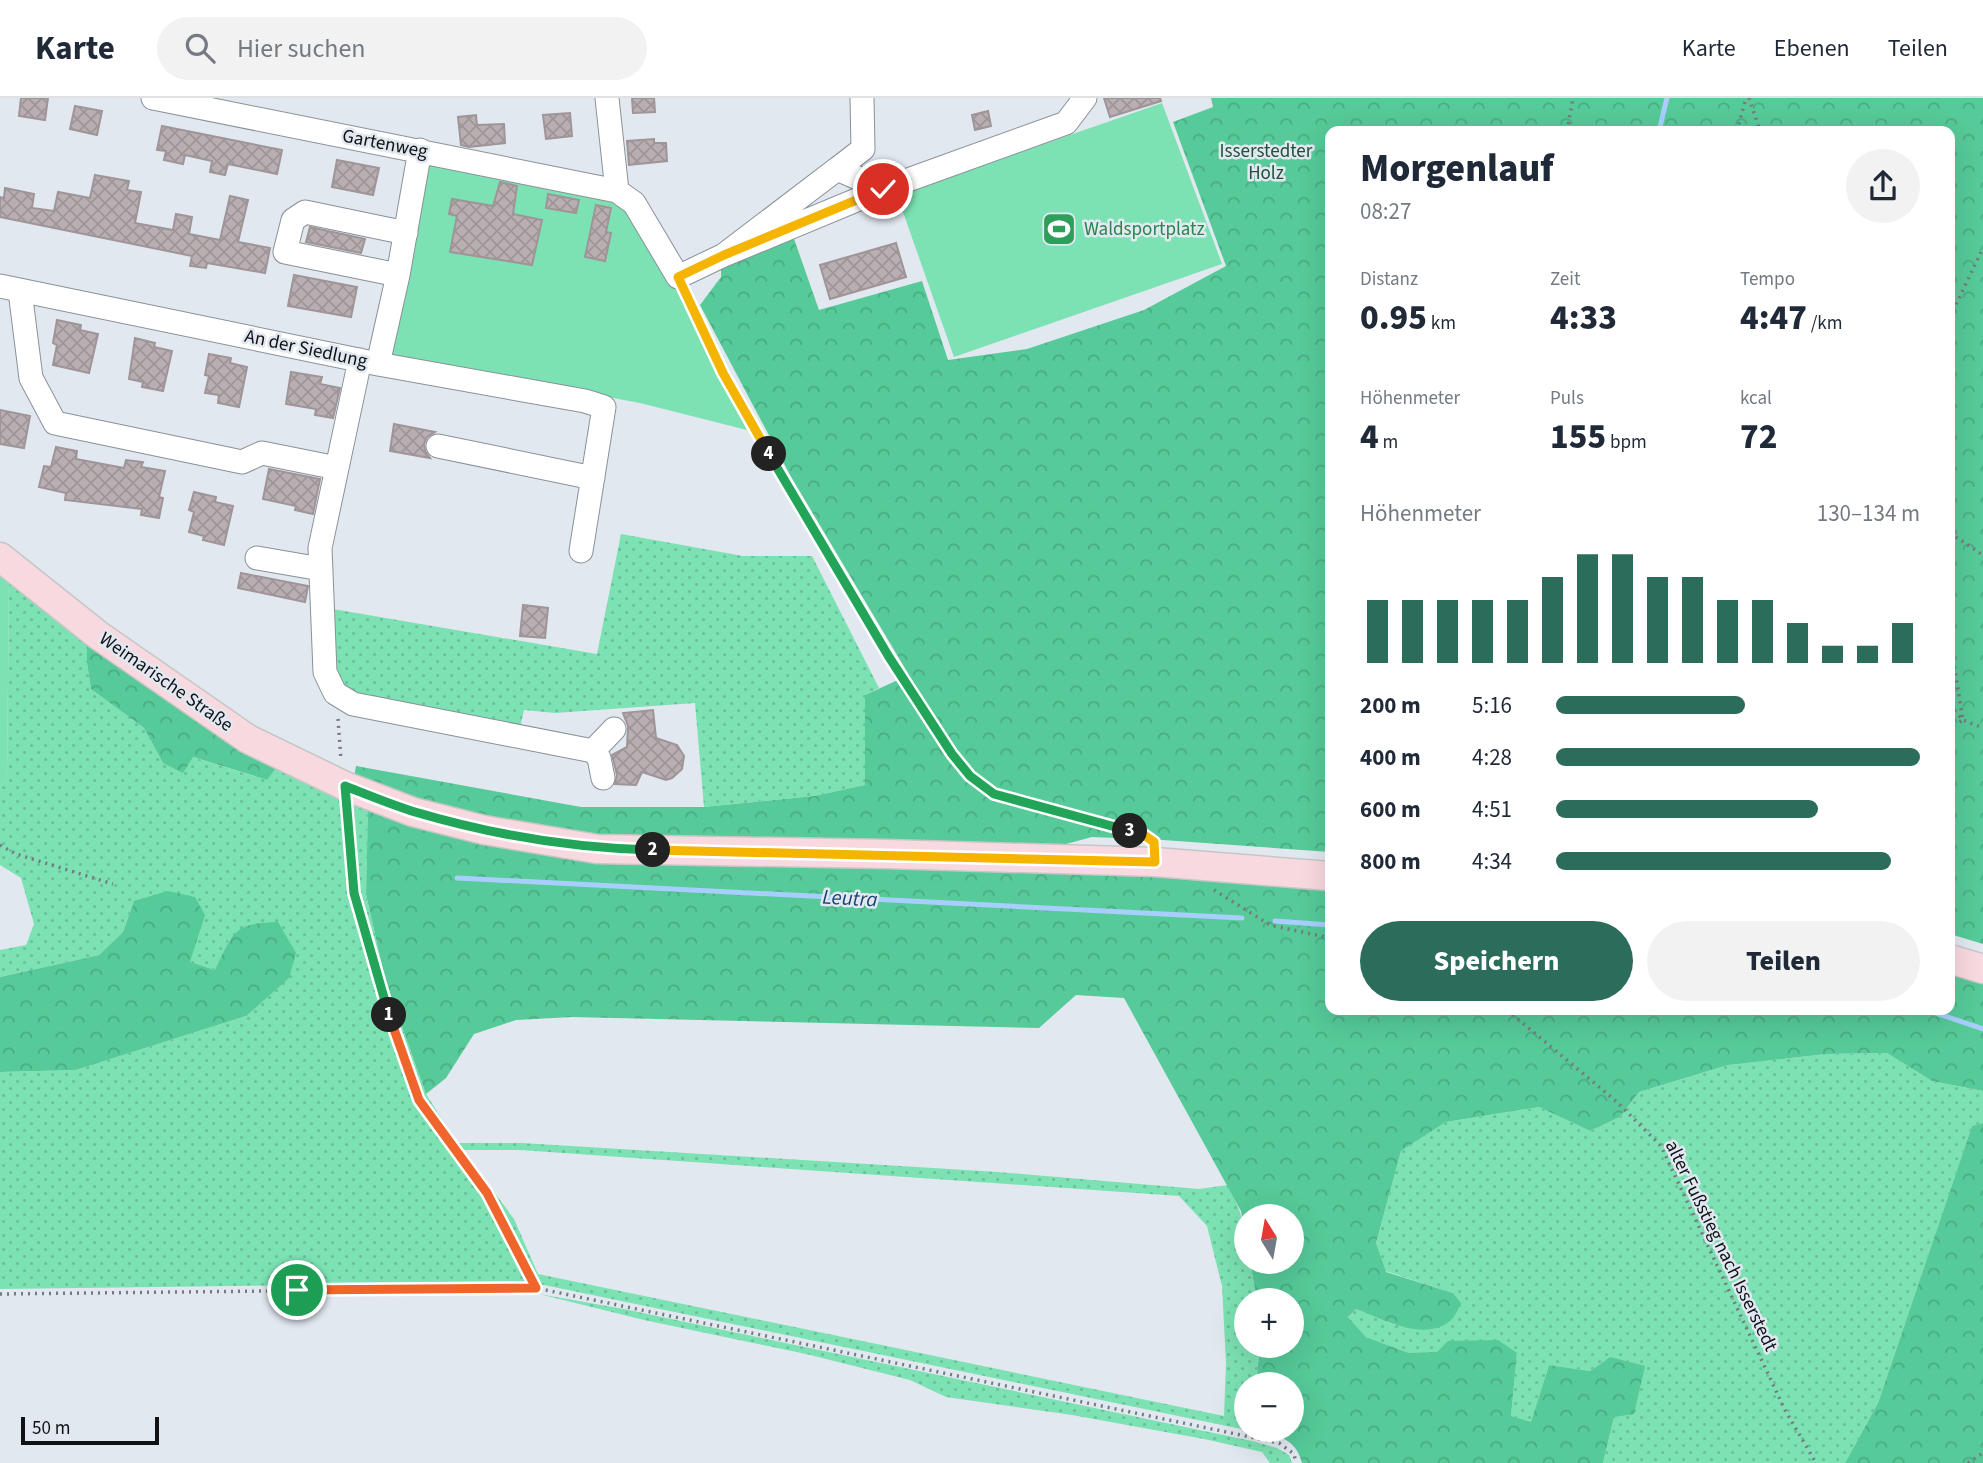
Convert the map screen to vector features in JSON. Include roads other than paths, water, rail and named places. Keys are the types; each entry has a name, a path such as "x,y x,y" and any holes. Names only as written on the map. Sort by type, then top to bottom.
{"main road":[{"name":"Weimarische Straße","path":"0,557 98,635 238,732 345,786 413,811 484,830 597,849 1155,862 1325,876"},
{"path":"1955,961 1983,969"}],"street":[{"name":"Gartenweg","path":"153,98 617,191"},
{"path":"607,98 617,191 634,203 686,273 883,189 1066,122 1085,98"},
{"path":"724,255 863,149 862,98"},
{"name":"An der Siedlung","path":"337,468 262,453 243,462 55,423 31,377 10,289 369,362 398,275 420,150"},
{"path":"837,169 883,189"},
{"path":"398,275 285,252 293,219 305,212 406,233"},
{"path":"581,551 604,407 585,401 369,362 337,468 320,548 326,673 335,693 353,704 593,751 599,758 603,778"},
{"path":"438,446 593,478"},
{"path":"257,558 321,569"},
{"path":"593,751 614,729"}],"waterway":[{"path":"1660,126 1667,98"},
{"name":"Leutra","path":"457,878 1242,918"},
{"name":"Leutra","path":"1275,921 1325,925"},
{"name":"Leutra","path":"1942,1015 1983,1029"}],"place":[{"name":"Waldsportplatz","path":"1059,229"}],"park label":[{"name":"Isserstedter Holz","path":"1266,162"}]}
